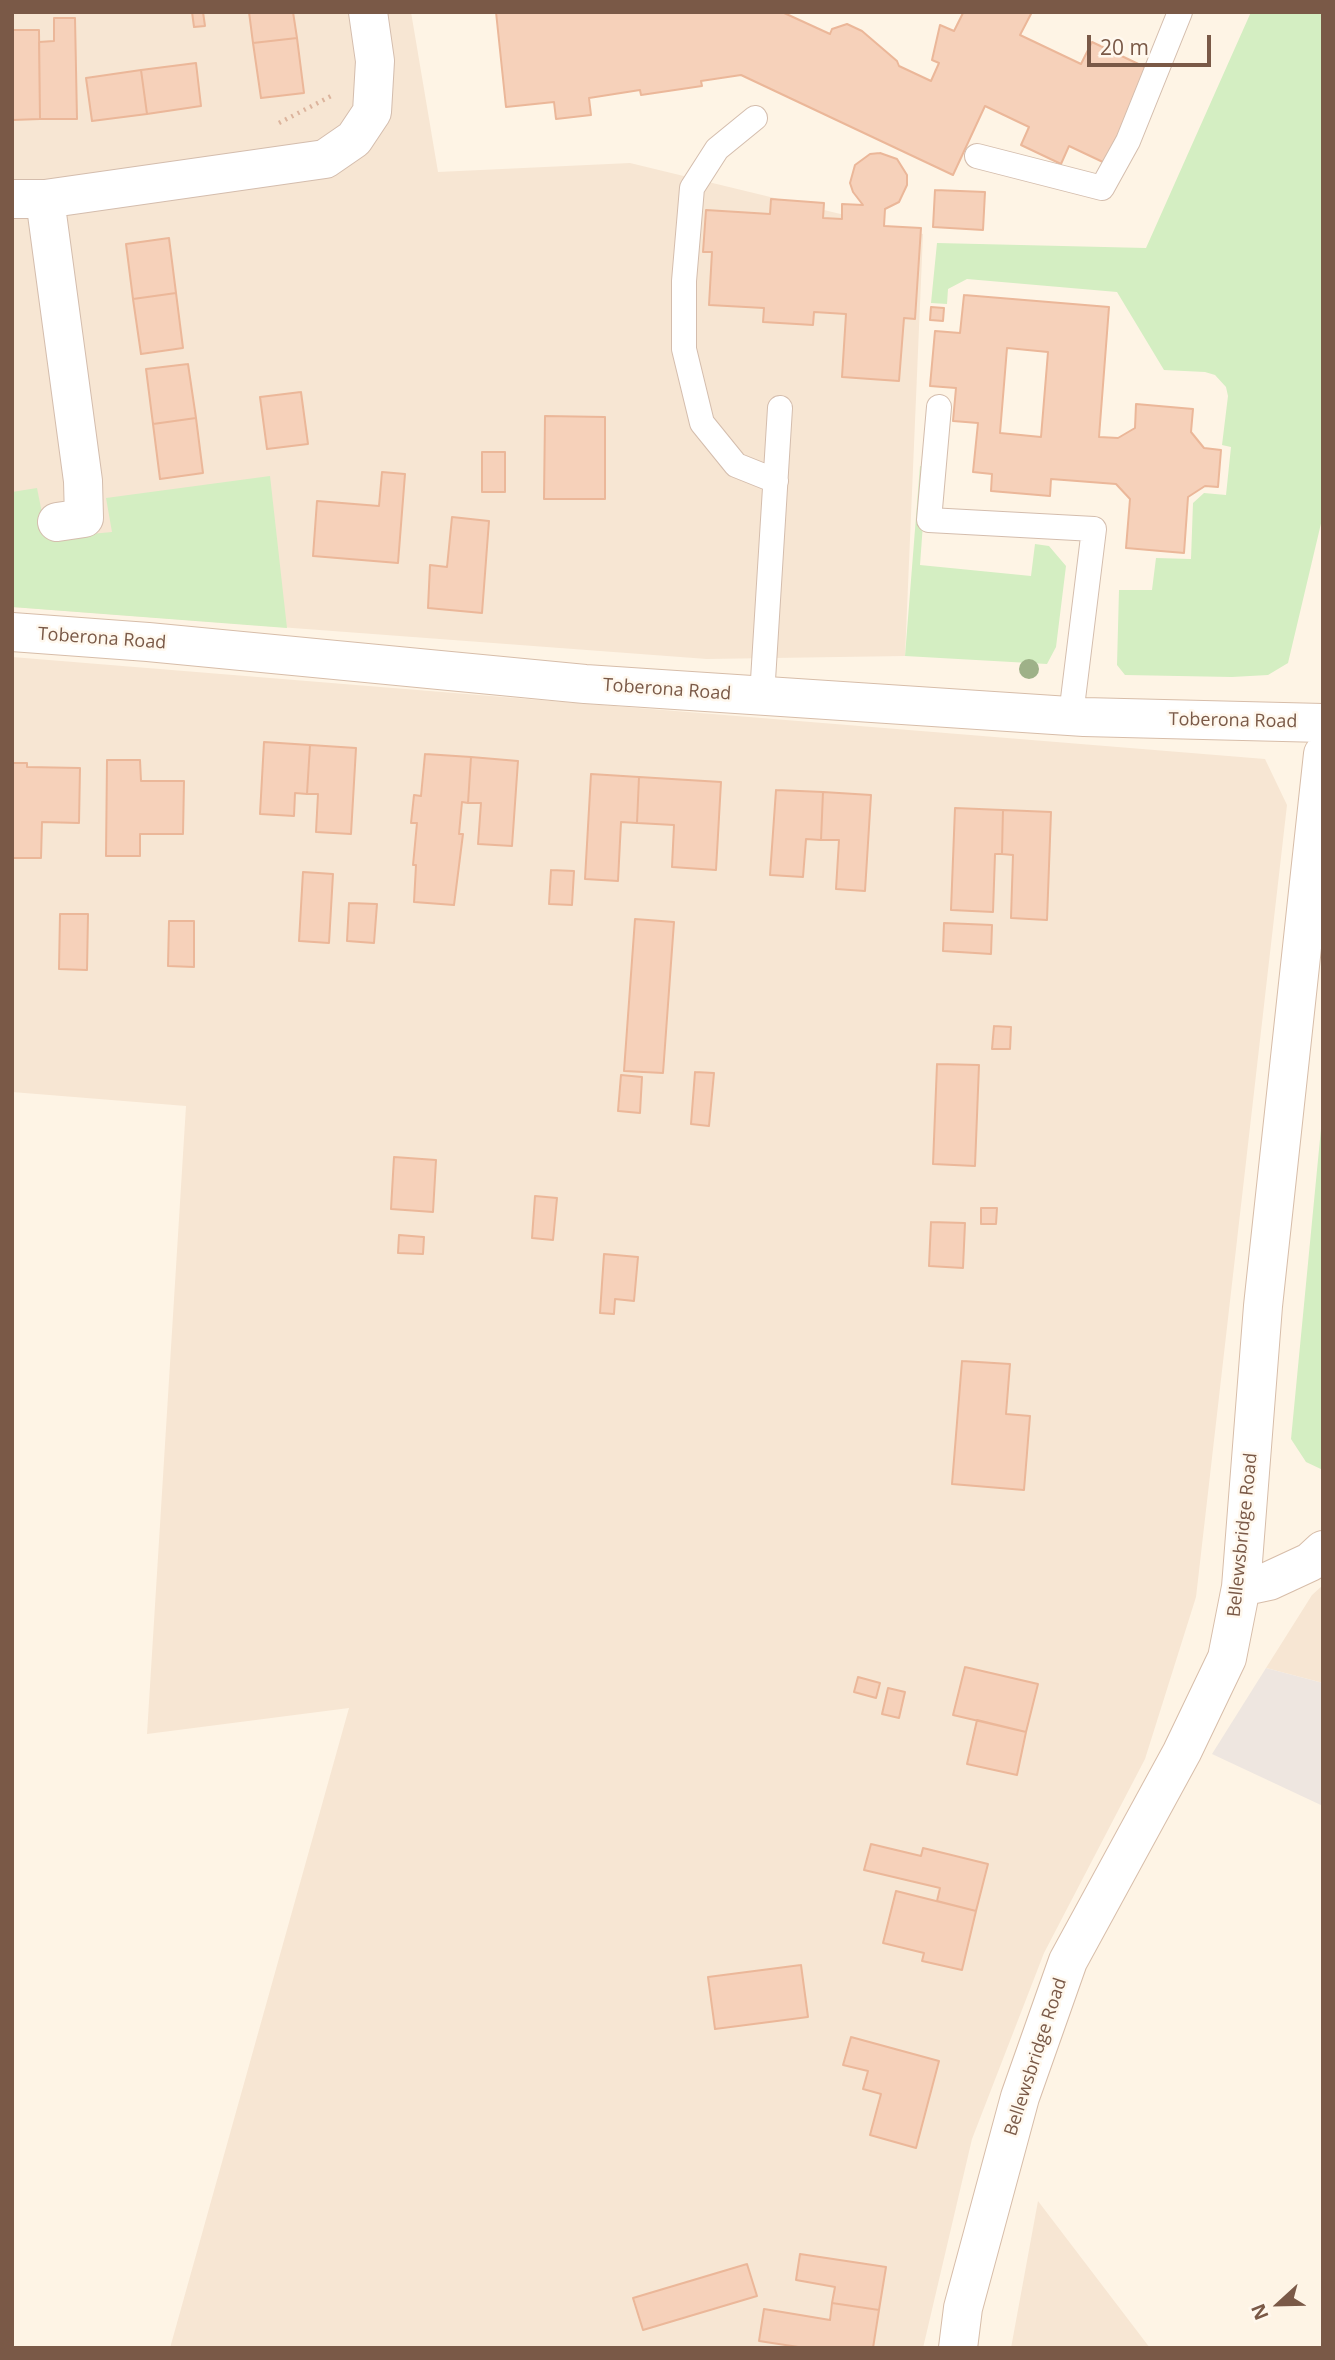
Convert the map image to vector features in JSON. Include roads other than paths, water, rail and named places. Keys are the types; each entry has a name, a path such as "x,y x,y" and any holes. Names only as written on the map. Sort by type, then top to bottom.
{"street":[{"path":"57,522 84,518 83,481 29,199 325,159 354,139 372,112 375,61 368,12"},
{"name":"Toberona Road","path":"12,632 148,642 585,684 1071,715 1323,723"},
{"name":"Bellewsbridge Road","path":"958,2348 963,2308 1020,2097 1069,1961 1182,1752 1227,1658 1241,1587 1263,1306 1323,754"},
{"path":"1241,1587 1269,1581 1310,1562 1323,1550"}],"lane":[{"path":"977,156 1102,188 1128,141 1180,12"},
{"path":"755,118 717,149 692,188 684,281 684,349 702,423 736,465 776,481"},
{"path":"939,407 929,520 1094,529 1071,715"},
{"path":"762,696 780,408"}]}
